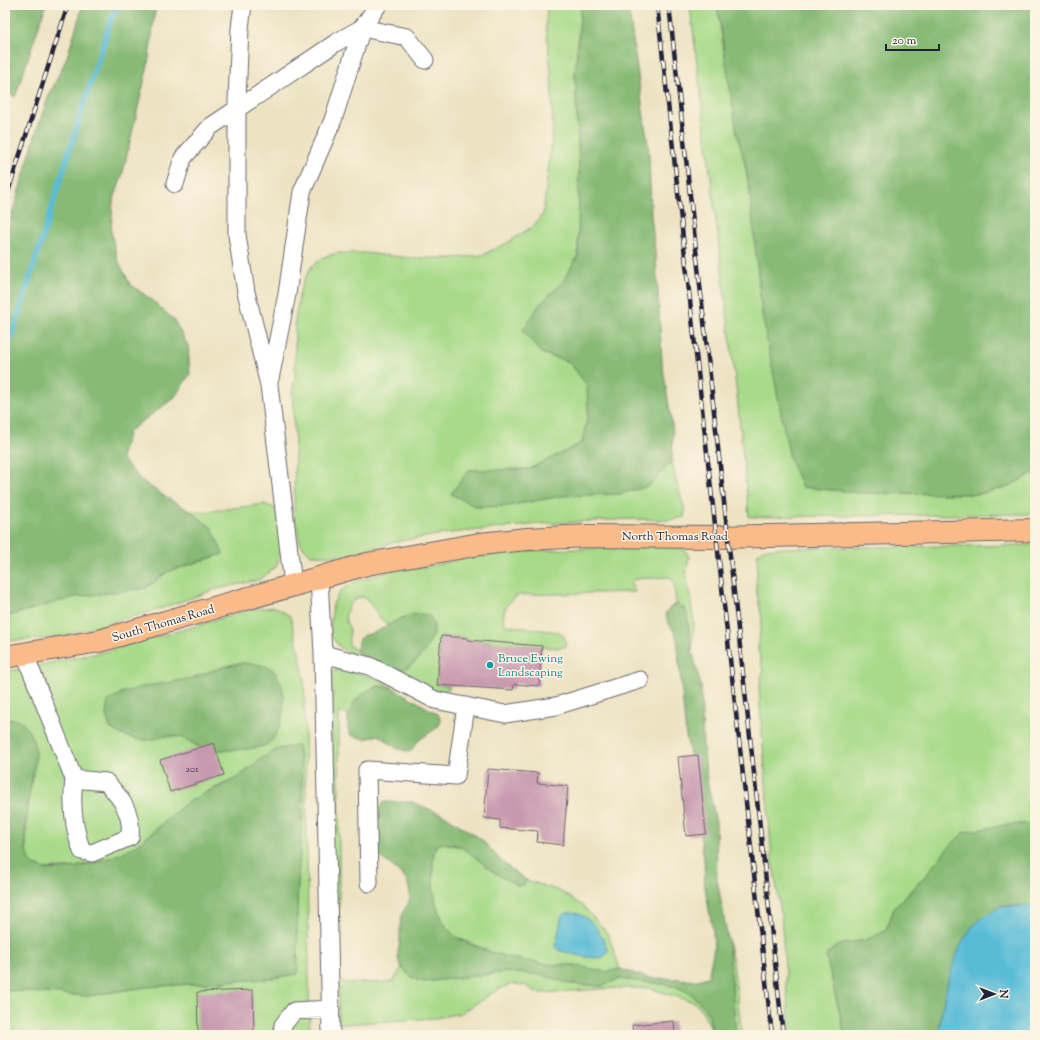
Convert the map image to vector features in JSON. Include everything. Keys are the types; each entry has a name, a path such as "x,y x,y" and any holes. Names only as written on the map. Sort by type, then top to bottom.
{"main road":[{"name":"North Thomas Road","path":"319,578 367,564 434,551 527,539 588,536 718,537 1035,530"},
{"name":"South Thomas Road","path":"15,656 99,641 319,578"}],"lane":[{"path":"243,5 240,28 237,109 237,235 246,292 269,385 293,585"},
{"path":"269,385 287,294 302,192 333,120 362,28 378,5"},
{"path":"175,184 183,158 210,127 337,42 362,28 407,37 425,60"},
{"path":"319,578 323,654 331,1035"},
{"path":"323,654 370,666 436,700 505,714 556,706 640,680"},
{"path":"15,656 74,779 71,800 76,836 82,851 92,853 130,837 132,825 122,799 106,782 74,779"},
{"path":"369,883 367,770 456,776 466,706"},
{"path":"282,1035 284,1025 294,1011 331,1009"}],"green space":[{"path":"5,5 46,5 15,97 5,91"},
{"path":"83,5 156,5 148,65 122,176 113,202 111,231 117,258 130,284 153,301 174,320 188,346 190,374 174,398 129,431 121,458 141,480 164,496 190,511 212,528 223,554 167,572 146,588 75,597 5,617 5,244 11,218 38,126 48,98 67,57"},
{"path":"547,5 581,5 575,74 579,164 578,255 562,283 540,304 541,353 569,362 587,385 588,414 582,443 529,469 469,470 451,494 477,507 507,506 562,496 649,486 672,461 676,481 685,510 684,517 669,520 632,519 540,524 451,533 400,541 342,556 311,555 301,545 294,517 295,445 292,391 295,377 295,320 300,291 305,278 312,266 324,257 337,253 365,253 410,258 454,258 482,255 509,242 533,226 543,214 553,128 551,71 546,28"},
{"path":"581,5 628,5 649,152 651,216 656,260 662,361 673,431 672,461 649,486 620,494 562,496 507,506 477,507 451,494 469,470 529,469 582,443 588,414 587,385 569,362 541,353 523,330 540,304 562,283 578,255 579,164 575,74"},
{"path":"690,5 717,5 750,193 762,314 802,487 861,493 979,494 1008,487 1033,473 1035,465 1035,514 749,517 737,395"},
{"path":"717,5 1035,5 1035,465 1033,473 1008,487 979,494 861,493 802,487 790,460 762,314 750,193 745,164 737,134"},
{"path":"264,504 277,509 283,547 276,567 259,580 217,589 159,609 69,635 41,639 5,641 5,617 75,597 146,588 167,572 223,554 212,528 190,511 205,512"},
{"path":"1035,545 1035,823 1005,825 932,869 895,906 886,930 865,940 839,945 830,951 826,956 845,1035 790,1035 781,913 772,860 760,707 759,688 763,671 758,648 762,619 756,589 758,553 763,549 778,548"},
{"path":"679,547 685,550 689,557 686,571 694,623 692,651 687,614 678,604 676,605 674,582 670,577 635,579 631,583 635,592 519,595 515,597 506,607 504,623 510,626 559,632 564,636 566,646 559,648 467,640 467,638 441,636 437,685 449,686 449,689 443,691 428,689 391,672 408,667 414,663 423,651 434,629 429,615 418,614 408,616 389,626 381,619 366,598 359,597 350,604 346,613 346,621 350,628 349,642 350,646 369,659 346,651 340,647 331,636 330,629 333,604 343,589 359,580 397,569 426,567 465,558 520,551"},
{"path":"677,604 684,608 687,614 692,651 701,686 703,744 707,780 716,822 717,879 728,940 736,1035 713,1035 709,1015 701,1004 690,993 677,987 663,984 619,979 602,986 570,984 543,975 506,972 424,982 410,976 402,968 398,958 401,919 410,897 408,884 398,871 374,850 376,815 383,802 412,802 446,816 482,840 502,862 526,880 524,885 518,886 491,871 465,849 444,843 436,845 433,858 433,887 437,908 446,927 456,937 469,944 496,954 525,961 554,965 574,965 606,972 620,969 649,978 694,981 708,977 714,948 713,932 705,888 704,858 691,758 686,736 677,639 669,624 666,612"},
{"path":"275,607 290,616 304,678 310,1035 5,1035 5,990 87,996 146,987 266,979 297,974 297,906 302,797 301,763 298,746 271,753 237,778 210,790 185,804 141,842 117,856 75,867 45,869 32,864 26,849 30,789 34,774 20,721 5,719 5,672 103,652 251,609","holes":["243,663 258,665 206,750 181,737 122,735 110,728 106,715 120,693 188,679 229,665"]},
{"path":"415,614 429,615 433,622 434,630 430,642 420,656 408,667 402,670 392,670 382,666 357,651 358,641 363,636 376,632 401,618"},
{"path":"243,663 270,668 278,677 282,687 284,698 281,720 273,739 266,745 245,749 210,750 199,747 176,736 139,740 124,736 110,728 106,714 108,701 117,696 146,686 187,679 228,666"},
{"path":"340,669 377,678 393,688 379,686 355,701 349,714 339,713 339,920 331,921 332,671"},
{"path":"379,686 393,688 438,714 441,721 438,727 419,740 410,752 396,748 379,735 365,739 350,735 348,719 353,704 364,693"},
{"path":"5,719 20,720 27,729 35,746 36,754 27,811 25,843 26,851 32,864 46,869 69,868 95,863 132,848 147,838 190,801 204,793 232,781 272,752 288,747 298,746 301,763 302,797 297,894 298,974 266,979 146,987 87,996 5,990"},
{"path":"1035,823 1035,906 1001,906 941,1013 939,1035 845,1035 826,956 830,951 839,945 865,940 886,930 895,906 920,882 947,849 964,832 1005,825"},
{"path":"443,843 464,848 487,867 524,885 526,880 560,891 584,907 608,934 620,969 606,972 574,965 554,965 525,961 496,954 456,937 446,927 437,908 433,887 433,858 436,845","holes":["558,937 601,958 594,956 586,957 558,950 555,944"]},
{"path":"728,941 733,962 742,1035 736,1035"},
{"path":"402,967 412,977 424,982 506,972 543,975 571,984 602,986 619,979 663,984 677,987 690,993 709,1015 712,1030 703,1012 694,1002 649,988 616,988 542,993 534,991 525,985 512,984 499,989 461,1013 436,1018 344,1024 338,1020 338,978 340,981 348,983 393,982"}],"water":[{"path":"1001,906 1035,906 1035,1035 939,1035 942,1008 950,976 961,945 976,923"},
{"path":"571,912 585,917 594,925 608,950 604,957 594,958 579,956 559,950 555,947 562,916"}],"building":[{"name":"Bruce Ewing Landscaping","path":"441,636 468,638 467,640 542,646 539,686 514,684 513,690 437,685"},
{"path":"214,743 224,775 170,792 160,760"},
{"path":"698,755 706,834 686,836 678,757"},
{"path":"488,769 538,773 537,783 568,786 563,845 537,842 538,831 500,828 500,820 484,818"},
{"path":"253,990 254,1035 198,1035 197,992"},
{"path":"674,1021 675,1035 633,1035 632,1025"}],"waterway":[{"path":"5,356 113,14 121,5"}],"railway":[{"path":"5,201 68,5"},
{"path":"657,5 772,1035"},
{"path":"669,5 783,1035"}],"place":[{"name":"Bruce Ewing Landscaping","path":"490,665"}]}
